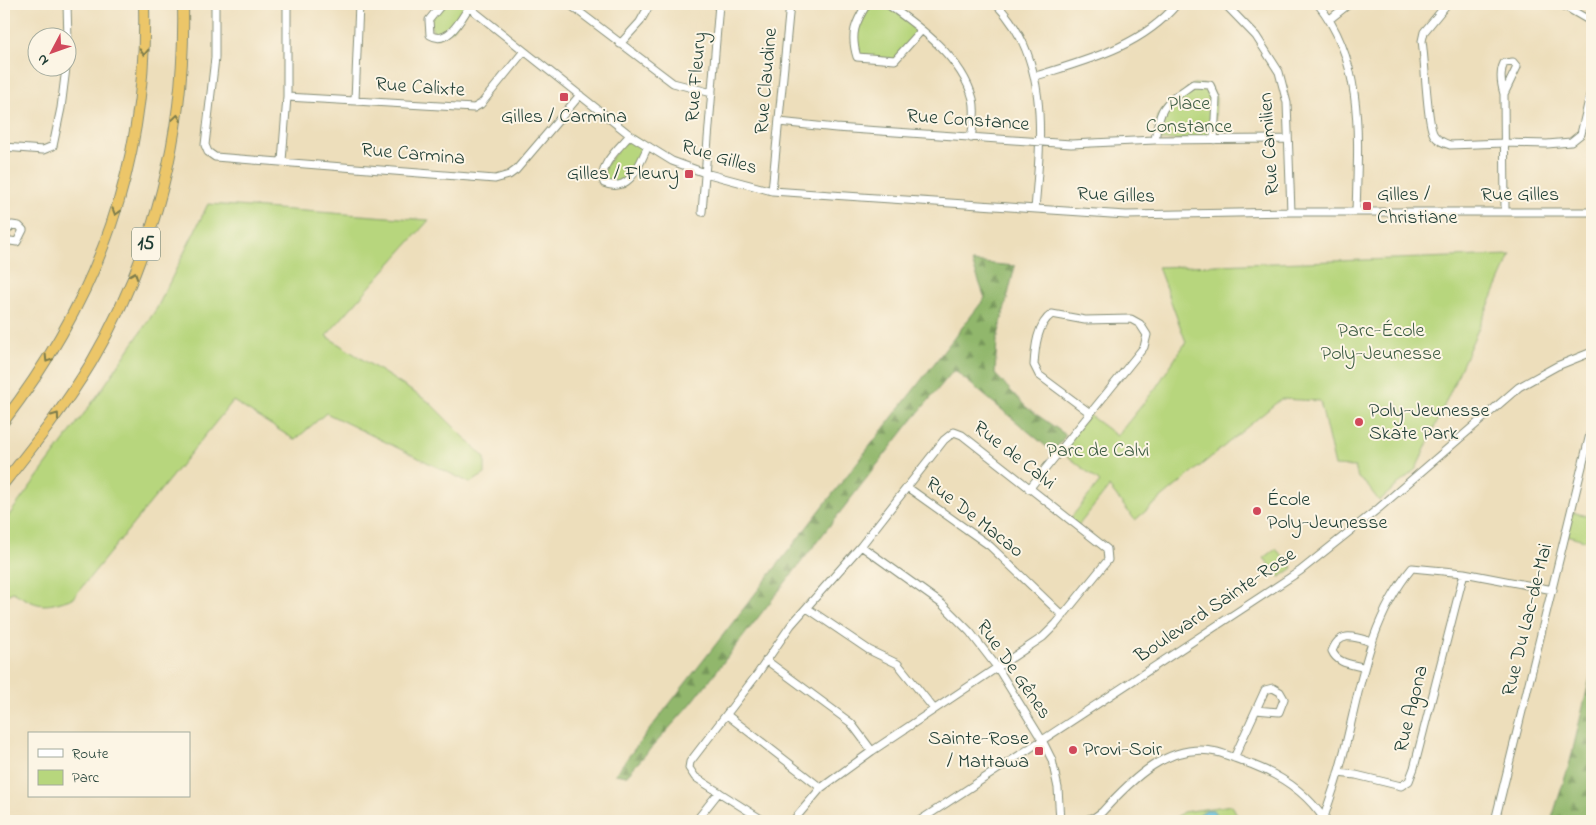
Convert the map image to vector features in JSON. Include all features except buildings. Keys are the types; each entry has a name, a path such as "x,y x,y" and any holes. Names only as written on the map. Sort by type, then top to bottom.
{"highway":[{"name":"15","path":"4,421 37,376 63,334 87,287 109,234 124,186 138,119 143,72 144,4"},
{"name":"15","path":"4,483 55,418 90,364 121,305 141,258 162,192 174,138 183,57 183,4"}],"street":[{"path":"67,4 68,28"},
{"name":"Rue Carmina","path":"215,4 215,58 206,145 208,152 215,157 494,179 509,175 516,170 580,95"},
{"path":"282,161 287,96 287,4"},
{"path":"355,100 359,4"},
{"name":"Rue Gilles","path":"442,4 429,20 428,28 430,35 435,38 442,38 453,30 467,5 630,135 672,161 705,173 772,191 1126,215 1505,210 1592,212"},
{"path":"569,4 673,83 712,93"},
{"path":"620,44 640,22 650,4"},
{"name":"Rue Fleury","path":"702,212 719,4"},
{"name":"Rue Claudine","path":"772,191 790,4"},
{"path":"867,4 855,23 854,46 857,57 895,60 921,31"},
{"path":"887,4 948,54 968,87 973,101 974,118 971,138"},
{"path":"996,4 1020,38 1036,76 1040,142 1035,209"},
{"path":"1036,76 1112,52 1152,29 1177,4"},
{"name":"Rue Camilien","path":"1225,4 1256,36 1279,72 1287,103 1290,212"},
{"path":"1318,4 1330,19 1348,60 1356,94 1356,212"},
{"path":"1330,19 1349,4"},
{"path":"1447,4 1424,32 1422,41 1429,121 1433,134 1443,143 1450,145 1572,142 1581,134 1592,87"},
{"path":"1561,4 1592,22"},
{"name":"Rue Calixte","path":"287,96 474,108 481,104 524,51"},
{"path":"4,146 43,150 53,146 65,78"},
{"path":"1155,140 1158,115 1167,102 1193,84 1210,85 1216,98 1214,140"},
{"path":"1504,94 1505,210"},
{"name":"Rue Constance","path":"779,122 971,138 1071,144 1155,140 1288,140"},
{"path":"630,135 605,166 602,176 604,183 612,186 624,185 634,175 648,146"},
{"path":"4,234 12,225 20,226 22,230 18,242 4,240"},
{"path":"1029,488 1144,347 1147,335 1140,324 1131,319 1085,320 1052,314 1044,320 1039,332 1034,365 1039,375 1090,413"},
{"name":"Boulevard Sainte-Rose","path":"919,821 1300,571 1379,508 1519,387 1558,366 1592,352"},
{"name":"Rue Du Lac-de-Mai","path":"1495,821 1592,426"},
{"name":"Rue de Calvi","path":"764,821 695,777 689,768 690,762 727,715 786,631 861,546 944,440 954,432 962,435 1107,549 1109,554 1108,560 1063,616 1043,637 934,709 904,732 872,751 821,788 793,821"},
{"name":"Rue De Macao","path":"907,487 990,546 1063,616"},
{"name":"Rue De Gênes","path":"861,546 942,604 970,632 997,667 1042,740 1056,770 1060,820"},
{"path":"1325,819 1338,773 1362,667 1398,584 1412,568 1464,573 1553,590"},
{"name":"Rue Agona","path":"1338,773 1356,775 1400,786 1409,781 1414,768 1464,573"},
{"path":"807,608 868,650 898,664 934,709"},
{"path":"1362,667 1341,661 1335,657 1332,650 1340,638 1348,635 1372,642"},
{"path":"766,660 851,723 872,751"},
{"path":"1234,758 1256,710"},
{"path":"727,715 821,788"},
{"path":"1081,821 1095,817 1139,774 1173,755 1193,752 1216,752 1267,770 1296,788 1312,801 1325,819"},
{"path":"696,821 719,792"},
{"path":"1060,820 1070,821"}],"green space":[{"path":"442,4 465,4 469,7 453,30 435,38 429,20"},
{"path":"867,4 887,4 921,31 895,60 857,57 855,23"},
{"name":"Place Constance","path":"1193,84 1210,85 1216,98 1214,140 1155,140 1158,115"},
{"path":"630,135 648,146 624,185 604,183 605,166"},
{"path":"208,204 429,220 326,336 429,402 485,458 485,474 470,483 326,413 295,440 233,401 73,598 55,604 42,605 36,604 13,592 4,596 4,522 100,392 157,308"},
{"name":"Parc-École Poly-Jeunesse","path":"1511,255 1416,469 1379,501 1367,485 1358,478 1355,467 1335,466 1320,401 1281,399 1135,520 1109,487 1078,526 1069,520 1100,482 1060,450 1089,415 1117,436 1155,389 1186,342 1158,267"},
{"path":"972,262 1015,266 997,340 995,374 1026,407 1066,435 1053,452 954,370 908,425 690,705 626,776 615,774 985,298"},
{"path":"1571,512 1592,517 1592,542 1566,535"},
{"path":"1276,549 1293,568 1280,577 1264,558"},
{"path":"1592,669 1592,821 1551,821 1570,762"},
{"path":"1232,805 1240,821 1171,821 1183,812"}],"water":[{"path":"1206,810 1213,810 1220,821 1190,821"}],"place":[{"name":"Gilles / Carmina","path":"564,97"},
{"name":"Gilles / Fleury","path":"689,174"},
{"name":"Gilles / Christiane","path":"1367,206"},
{"name":"Poly-Jeunesse Skate Park","path":"1359,422"},
{"name":"École Poly-Jeunesse","path":"1257,511"},
{"name":"Provi-Soir","path":"1073,750"},
{"name":"Sainte-Rose / Mattawa","path":"1039,751"}],"park label":[{"name":"Parc de Calvi","path":"1098,451"}]}
